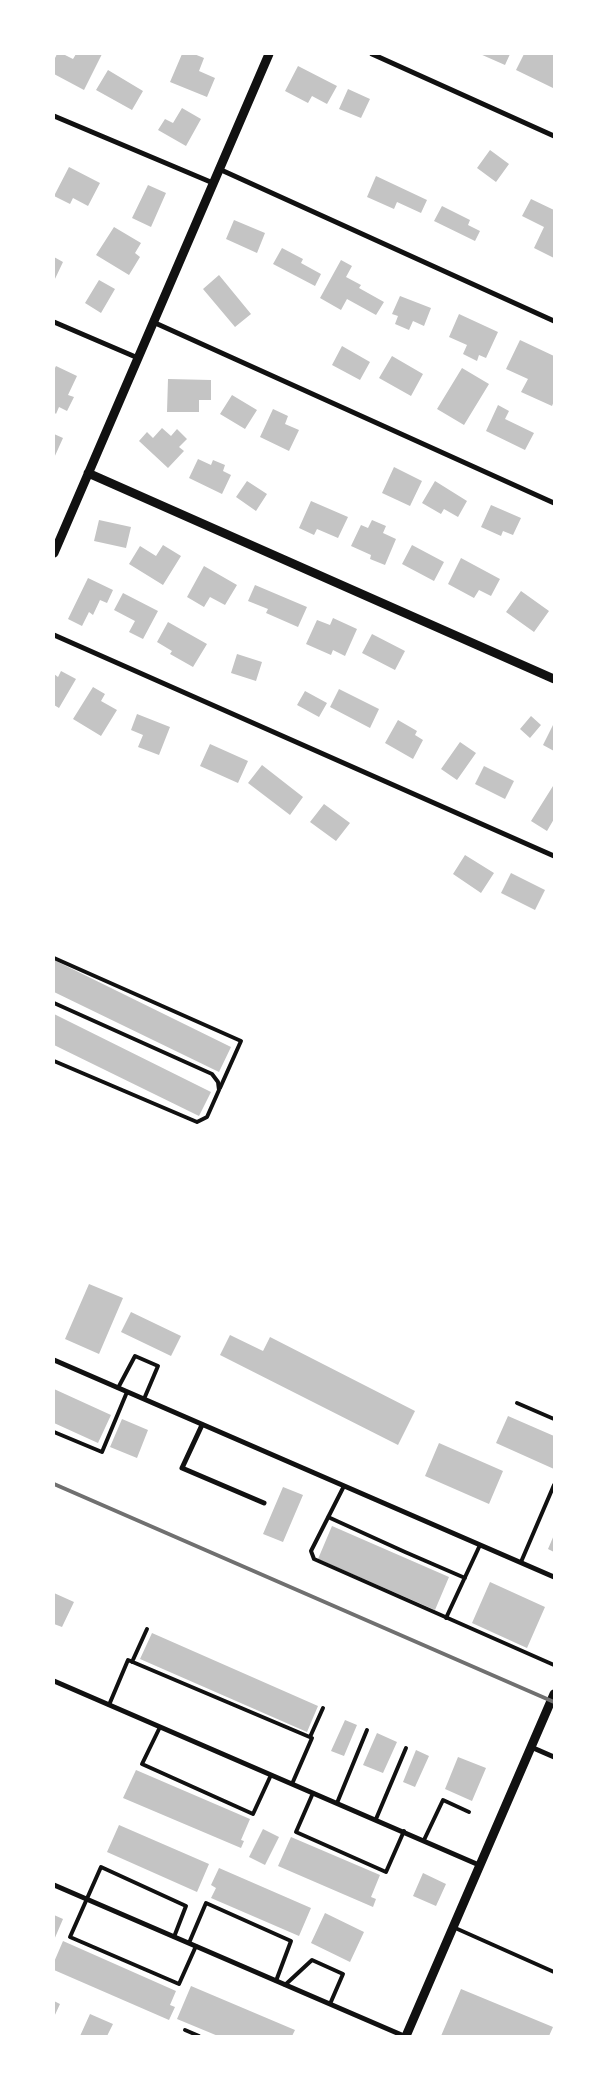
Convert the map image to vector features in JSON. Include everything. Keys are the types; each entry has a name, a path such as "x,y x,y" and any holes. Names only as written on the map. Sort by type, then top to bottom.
{"street":[{"path":"54,553 269,54"},
{"path":"372,54 554,136"},
{"path":"54,116 213,183"},
{"path":"219,169 554,321"},
{"path":"54,322 138,358"},
{"path":"153,322 554,503"},
{"path":"88,472 554,679"},
{"path":"54,635 554,856"},
{"path":"54,1360 554,1577"},
{"path":"202,1424 182,1468 264,1503"},
{"path":"54,1681 480,1865"},
{"path":"54,1885 405,2036 554,1694"},
{"path":"530,1747 554,1757"}],"lane":[{"path":"54,958 241,1041 207,1117 197,1122 54,1061"},
{"path":"54,1004 212,1074 218,1082 219,1090"},
{"path":"118,1388 135,1356 158,1366 144,1399"},
{"path":"54,1432 102,1452 128,1392"},
{"path":"517,1403 554,1419"},
{"path":"521,1562 554,1485"},
{"path":"344,1486 312,1551 314,1559 554,1665"},
{"path":"328,1517 465,1578"},
{"path":"446,1618 480,1545"},
{"path":"132,1662 146,1629"},
{"path":"109,1705 128,1660 310,1737"},
{"path":"292,1784 323,1708"},
{"path":"160,1727 142,1764 253,1814 271,1775"},
{"path":"336,1803 367,1730"},
{"path":"376,1819 406,1748"},
{"path":"313,1793 296,1832 386,1872 404,1831"},
{"path":"424,1840 442,1800 469,1812"},
{"path":"174,1937 186,1906 101,1867 70,1937 179,1984 196,1946"},
{"path":"189,1943 206,1903 291,1942 276,1981"},
{"path":"453,1927 554,1972"},
{"path":"285,1985 312,1960 343,1974 330,2004"},
{"path":"185,2030 199,2036"}],"building":[{"path":"57,54 63,54 73,59 76,54 102,54 84,90 54,74 54,60"},
{"path":"182,54 194,54 204,58 199,71 215,78 207,97 170,82"},
{"path":"480,54 510,54 505,65"},
{"path":"524,54 554,54 553,88 516,70"},
{"path":"298,66 337,86 327,104 312,96 308,103 285,91"},
{"path":"108,70 143,91 132,110 96,90"},
{"path":"348,89 370,99 361,118 339,109"},
{"path":"182,108 201,119 186,146 158,130 165,119 173,123"},
{"path":"490,150 509,164 496,182 477,168"},
{"path":"69,167 100,183 88,206 73,198 70,204 54,196"},
{"path":"376,176 427,200 421,213 397,202 394,209 367,197"},
{"path":"148,185 166,193 151,227 132,218"},
{"path":"531,199 554,210 554,258 534,248 544,227 522,216"},
{"path":"442,206 470,220 468,225 480,231 475,241 434,221"},
{"path":"234,220 265,233 257,253 226,239"},
{"path":"114,227 141,243 135,253 140,257 129,275 96,255"},
{"path":"282,248 303,259 301,263 321,274 315,286 273,264"},
{"path":"54,257 63,262 54,281"},
{"path":"341,260 352,266 346,277 361,285 359,288 384,302 376,315 347,299 341,310 320,298"},
{"path":"219,275 251,314 235,327 203,289"},
{"path":"99,280 115,289 101,313 85,303"},
{"path":"400,296 431,308 424,326 413,321 409,330 395,324 398,316 392,314"},
{"path":"459,314 498,332 486,358 479,355 477,361 463,354 467,345 449,337"},
{"path":"520,340 554,356 554,401 552,406 521,392 528,379 506,369"},
{"path":"342,346 370,362 360,380 332,365"},
{"path":"392,356 423,374 411,396 379,378"},
{"path":"56,366 77,376 68,395 74,397 67,411 59,407 56,414 54,412 54,370"},
{"path":"462,368 489,384 464,425 437,409"},
{"path":"168,379 211,380 211,400 199,400 199,412 167,412"},
{"path":"232,395 257,410 245,429 220,414"},
{"path":"498,405 509,411 505,419 534,433 525,450 486,431"},
{"path":"273,409 288,416 285,424 299,430 289,451 260,437"},
{"path":"162,428 171,436 177,429 187,439 179,447 184,451 168,468 139,441 147,432 153,438"},
{"path":"54,434 63,438 54,458"},
{"path":"198,459 211,465 213,460 225,465 223,471 231,475 222,494 189,478"},
{"path":"394,467 422,481 410,506 382,493"},
{"path":"247,481 267,494 256,511 236,497"},
{"path":"435,481 467,501 458,517 444,509 441,514 422,503"},
{"path":"311,501 348,517 338,538 317,529 314,535 299,528"},
{"path":"491,505 521,518 513,535 503,531 501,536 481,527"},
{"path":"99,520 131,527 126,548 94,541"},
{"path":"372,520 386,526 383,533 396,539 385,565 370,559 371,555 351,546 361,525 368,528"},
{"path":"163,545 181,556 163,585 129,564 140,546 156,556"},
{"path":"412,545 444,562 434,581 402,564"},
{"path":"461,558 500,579 491,596 479,590 474,598 448,584"},
{"path":"204,566 237,585 225,605 210,597 204,607 187,597"},
{"path":"88,578 113,590 107,603 100,600 93,615 89,612 82,626 68,619"},
{"path":"255,585 307,607 298,627 266,613 268,609 248,601"},
{"path":"521,591 549,611 534,632 506,612"},
{"path":"123,593 158,611 143,639 129,632 135,621 114,610"},
{"path":"333,618 357,629 345,656 333,650 331,655 306,644 317,620 330,625"},
{"path":"168,622 207,644 193,667 170,654 172,651 157,642"},
{"path":"372,634 405,651 395,670 362,653"},
{"path":"237,654 262,662 256,681 231,673"},
{"path":"61,671 76,679 59,708 54,705 54,674 58,677"},
{"path":"93,687 105,694 101,701 117,710 101,736 73,719"},
{"path":"339,689 379,709 370,728 330,707"},
{"path":"305,691 327,703 319,717 297,705"},
{"path":"137,714 170,727 159,755 138,747 143,735 131,730"},
{"path":"531,716 541,725 530,738 520,729"},
{"path":"398,720 417,731 415,735 423,740 413,759 385,743"},
{"path":"554,723 554,751 543,745"},
{"path":"460,742 476,753 457,780 441,769"},
{"path":"210,744 248,761 238,783 200,766"},
{"path":"262,765 303,797 290,815 248,783"},
{"path":"484,766 514,781 505,799 475,784"},
{"path":"553,786 554,819 547,831 531,821"},
{"path":"324,804 350,823 336,841 310,822"},
{"path":"465,855 494,873 481,893 453,874"},
{"path":"511,873 545,890 535,910 501,893"},
{"path":"54,960 231,1047 219,1072 54,992"},
{"path":"54,1014 211,1092 199,1116 54,1045"},
{"path":"89,1284 123,1298 99,1354 65,1339"},
{"path":"131,1312 181,1336 171,1356 121,1332"},
{"path":"230,1335 263,1351 270,1337 415,1411 398,1445 220,1355"},
{"path":"54,1389 111,1415 98,1443 54,1423"},
{"path":"508,1416 554,1436 554,1469 496,1443"},
{"path":"122,1419 148,1430 137,1458 110,1447"},
{"path":"439,1443 503,1471 489,1504 425,1476"},
{"path":"283,1487 303,1495 283,1542 263,1534"},
{"path":"332,1526 449,1577 435,1610 318,1559"},
{"path":"554,1535 554,1552 548,1549"},
{"path":"490,1582 545,1607 527,1648 472,1623"},
{"path":"54,1593 74,1602 62,1627 54,1624"},
{"path":"152,1633 318,1706 307,1732 140,1659"},
{"path":"345,1720 357,1725 344,1756 331,1751"},
{"path":"377,1733 397,1742 383,1773 363,1765"},
{"path":"416,1750 429,1756 415,1787 403,1782"},
{"path":"458,1757 486,1768 472,1801 445,1789"},
{"path":"136,1770 250,1819 241,1840 244,1841 241,1848 123,1798"},
{"path":"119,1825 209,1864 197,1892 107,1852"},
{"path":"263,1829 279,1837 265,1865 249,1857"},
{"path":"291,1837 380,1875 371,1897 376,1899 373,1907 278,1866"},
{"path":"219,1868 311,1908 299,1936 211,1898 216,1888 211,1885"},
{"path":"423,1873 446,1884 436,1906 413,1896"},
{"path":"325,1913 364,1932 350,1962 311,1943"},
{"path":"54,1915 63,1919 54,1940"},
{"path":"63,1941 176,1991 170,2005 175,2007 169,2020 54,1970 54,1962"},
{"path":"191,1986 295,2030 292,2036 218,2036 177,2019"},
{"path":"461,1989 553,2027 549,2036 441,2036"},
{"path":"54,2001 60,2004 54,2017"},
{"path":"90,2014 113,2024 107,2036 80,2036"}],"railway":[{"path":"54,1484 554,1702"}]}
